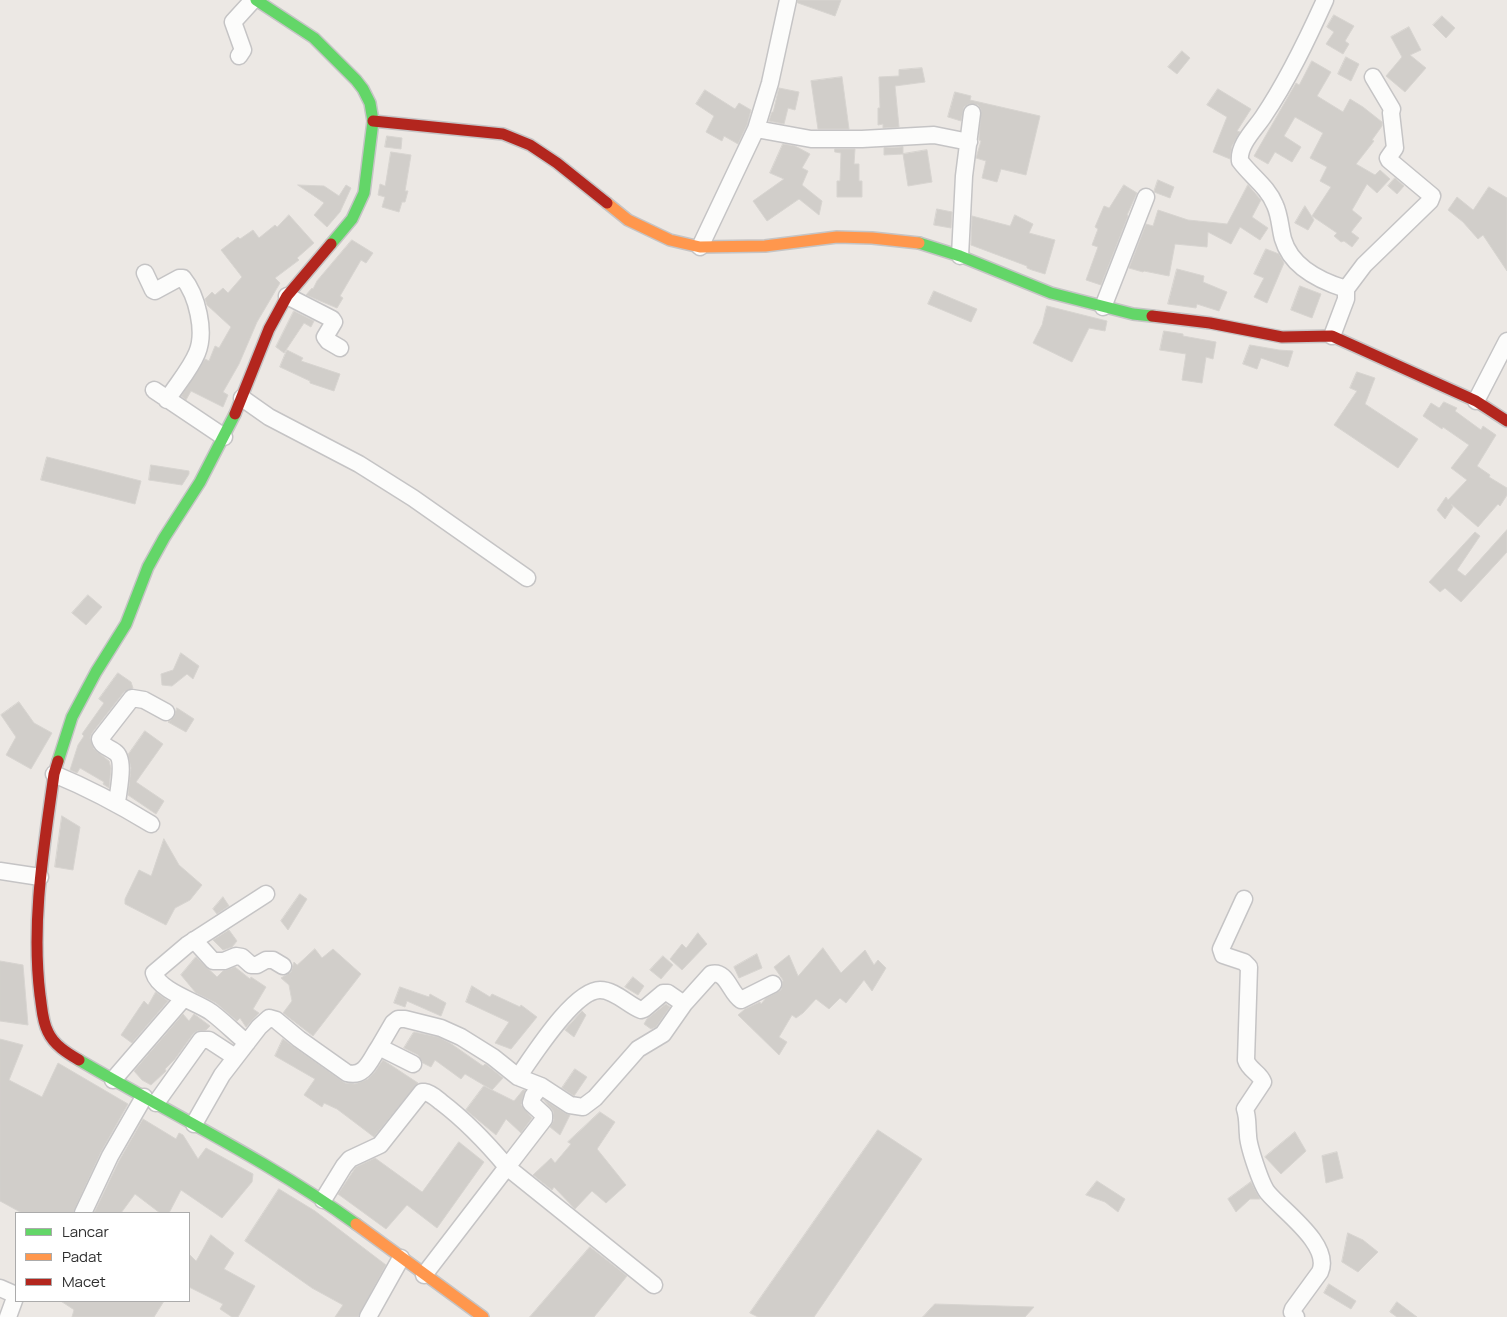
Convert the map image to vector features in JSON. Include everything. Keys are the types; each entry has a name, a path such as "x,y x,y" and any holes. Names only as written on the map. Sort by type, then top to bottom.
{"street":[{"path":"239,56 243,50 233,22 254,0 314,38 344,67 363,89 370,102 374,121 366,183 352,219 287,296 269,329 242,398 224,437 200,482 148,567 126,624 96,672 72,717 54,774 40,877 37,971 38,992 43,1018 48,1033 64,1051 280,1173 323,1200 482,1317"},
{"path":"700,247 756,129 770,83 788,0"},
{"path":"1326,0 1299,57 1274,102 1244,144 1239,155 1240,161 1269,192 1276,206 1283,239 1289,254 1300,266 1329,284 1346,288"},
{"path":"1332,336 1346,299 1346,288 1364,265 1430,201 1432,196 1389,160 1395,148 1392,109 1373,77"},
{"path":"960,256 964,176 970,142 972,113"},
{"path":"374,121 503,134 513,137 530,145 557,163 628,220 670,240 700,247 765,246 837,238 872,238 914,242 960,256 1051,293 1133,314 1210,323 1282,337 1332,336 1476,402 1507,421"},
{"path":"756,129 811,139 862,139 941,135 970,142"},
{"path":"1103,306 1146,197"},
{"path":"145,273 153,290 156,291 179,278 183,278 196,304 201,333 197,352 168,400"},
{"path":"287,296 332,319 334,322 325,337 340,348"},
{"path":"1476,402 1507,341"},
{"path":"154,390 224,437"},
{"path":"242,398 269,417 359,464 413,498 527,578"},
{"path":"117,803 121,768 120,760 116,752 102,744 100,739 129,700 134,698 144,700 166,712"},
{"path":"54,774 117,803 151,824"},
{"path":"0,871 40,877"},
{"path":"247,1043 211,1012 194,1002 183,999 156,979 154,973 194,940 266,894"},
{"path":"1244,899 1222,949 1223,955 1247,963 1249,967 1246,1060 1248,1065 1262,1078 1263,1082 1246,1112 1249,1142 1265,1190 1313,1238 1317,1245 1321,1268 1293,1309 1292,1312 1296,1317"},
{"path":"194,940 213,961 224,962 236,956 242,956 251,965 257,966 266,960 273,960 283,966"},
{"path":"194,1124 222,1075 266,1019 272,1018 347,1072 354,1075 362,1071 395,1020 400,1018 441,1028 461,1037 493,1057 518,1077 541,1086 570,1105 577,1107 587,1105 595,1098 638,1048 663,1034 684,1004 711,974 715,973 722,976 736,997 742,1000 773,984"},
{"path":"518,1077 571,1005 589,992 605,991 641,1010 663,993 668,993 684,1004"},
{"path":"113,1080 183,999"},
{"path":"83,1212 110,1156 150,1100 201,1040 209,1040 235,1058"},
{"path":"379,1047 414,1064"},
{"path":"424,1275 544,1119 544,1115 531,1103 533,1096 541,1086"},
{"path":"323,1200 350,1159 380,1145 422,1092 424,1092 432,1095 460,1117 507,1167 654,1285"},
{"path":"368,1317 401,1258"},
{"path":"0,1288 15,1295"},
{"path":"8,1317 15,1298"}],"building":[{"path":"798,0 841,0 835,16 798,3"},
{"path":"1334,15 1354,26 1345,41 1349,44 1343,54 1326,44 1334,32 1327,27"},
{"path":"1442,16 1455,28 1446,38 1433,25"},
{"path":"1409,27 1421,50 1410,55 1426,68 1405,92 1386,76 1402,57 1391,37"},
{"path":"1182,51 1190,58 1177,74 1168,67"},
{"path":"1346,57 1359,64 1351,81 1338,74"},
{"path":"1312,61 1331,72 1317,96 1343,112 1350,99 1382,122 1382,126 1372,140 1374,141 1356,164 1375,175 1380,170 1390,179 1377,193 1367,184 1352,210 1362,218 1351,232 1359,238 1352,247 1344,241 1341,242 1334,236 1337,233 1312,216 1331,187 1320,181 1327,167 1310,158 1323,133 1295,117 1284,136 1301,147 1292,162 1275,152 1268,164 1254,156 1296,83 1299,85"},
{"path":"922,68 925,82 895,86 899,127 883,128 883,124 878,125 878,108 880,108 879,77 899,76 899,70"},
{"path":"842,77 849,129 818,129 811,81"},
{"path":"779,88 799,92 795,110 788,108 784,124 769,121"},
{"path":"1218,89 1251,109 1237,131 1240,132 1232,146 1230,159 1213,152 1227,117 1207,105"},
{"path":"705,90 735,109 739,103 751,110 747,125 738,144 724,136 722,141 706,132 714,116 696,104"},
{"path":"955,92 971,96 970,100 1040,116 1026,175 1001,169 997,182 982,178 986,161 976,158 981,141 979,140 981,110 978,105 969,104 964,107 961,121 948,117"},
{"path":"387,136 402,138 401,149 385,147"},
{"path":"783,144 795,146 810,154 802,168 808,171 802,185 822,201 819,215 799,199 767,221 753,201 784,179 770,173"},
{"path":"903,147 903,154 884,155 884,148"},
{"path":"835,149 855,149 854,164 859,164 859,181 862,181 862,197 837,197 837,181 840,181 841,153 835,152"},
{"path":"927,150 932,182 908,186 903,154"},
{"path":"391,152 411,155 405,191 408,191 405,202 402,202 399,212 382,207 385,197 378,195 380,184 385,186"},
{"path":"1395,178 1404,186 1397,194 1388,186"},
{"path":"1158,180 1174,187 1170,198 1154,192"},
{"path":"298,185 324,186 339,196 346,185 351,188 340,212 327,227 314,215 324,203"},
{"path":"1124,185 1137,193 1101,285 1086,280 1098,247 1092,245 1098,229 1095,227 1104,206 1109,208"},
{"path":"1248,185 1261,200 1252,217 1268,228 1260,240 1240,227 1231,244 1208,232 1207,247 1175,244 1169,276 1129,268 1146,224 1153,226 1158,210 1188,220 1227,224"},
{"path":"1489,187 1507,198 1507,271 1483,235 1478,239 1463,222 1448,210 1457,197 1473,210"},
{"path":"1305,206 1314,220 1308,230 1295,223"},
{"path":"937,209 952,212 951,228 934,225"},
{"path":"289,215 314,243 297,258 299,260 275,278 280,283 257,322 239,364 223,392 228,395 223,407 191,391 186,400 181,396 205,359 209,361 215,346 219,348 231,327 207,305 205,299 212,292 215,295 223,288 228,293 242,277 221,250 238,237 240,239 253,230 259,238 275,225 277,227"},
{"path":"1015,215 1033,224 1029,233 1055,240 1045,274 971,245 972,216 1010,226"},
{"path":"352,240 373,253 366,263 361,260 340,296 343,298 337,308 306,295 313,289 317,281"},
{"path":"1266,249 1279,254 1284,263 1267,303 1254,297 1264,278 1254,274"},
{"path":"1177,269 1204,276 1203,282 1227,292 1219,311 1197,304 1196,308 1168,304"},
{"path":"1300,286 1321,294 1312,318 1291,310"},
{"path":"934,291 977,309 971,322 928,304"},
{"path":"1047,306 1107,321 1105,331 1089,328 1072,362 1033,343 1042,325"},
{"path":"294,311 314,321 311,327 304,323 284,353 276,347"},
{"path":"1164,331 1216,342 1213,359 1206,357 1202,383 1182,380 1186,354 1160,350"},
{"path":"1250,345 1293,351 1288,367 1261,358 1257,369 1243,364"},
{"path":"287,350 303,358 301,361 340,374 334,391 310,383 310,381 280,367"},
{"path":"1357,372 1375,378 1365,404 1418,439 1398,468 1334,425 1357,391 1350,388"},
{"path":"1444,402 1457,408 1455,411 1481,430 1483,426 1496,435 1477,466 1490,475 1489,477 1507,488 1507,495 1500,506 1498,504 1478,527 1451,504 1453,507 1445,519 1437,510 1446,497 1448,500 1467,480 1451,468 1469,445 1423,416 1431,403 1439,408"},
{"path":"47,457 141,481 135,504 41,480"},
{"path":"151,465 189,471 189,474 182,485 149,480"},
{"path":"1507,530 1507,552 1461,602 1445,588 1440,592 1429,582 1475,532 1480,536 1457,570 1465,576"},
{"path":"88,595 102,607 86,625 72,613"},
{"path":"181,653 199,666 193,679 187,674 172,686 162,685 161,674 173,670"},
{"path":"118,673 131,682 133,688 124,692 90,738 94,749 109,761 111,768 109,788 103,784 104,782 80,768 77,773 70,770 78,745 84,736 82,734 104,703 99,699"},
{"path":"19,702 34,723 52,733 31,769 6,755 16,737 1,715"},
{"path":"177,708 194,719 186,732 168,722 174,717"},
{"path":"145,731 163,744 136,782 164,801 156,814 128,795 131,768 128,755"},
{"path":"62,816 80,827 73,870 55,867"},
{"path":"164,839 179,865 202,885 190,900 175,908 166,925 125,904 125,899 139,870 151,876"},
{"path":"300,894 307,899 288,930 281,921"},
{"path":"223,897 229,906 217,914 213,909"},
{"path":"229,930 237,941 232,947 223,950 213,940"},
{"path":"698,933 707,944 682,970 670,959 682,944 686,948"},
{"path":"823,948 841,973 865,950 874,965 878,960 886,968 872,991 864,980 846,1003 840,998 829,1009 816,999 796,1018 792,1015 779,1037 787,1042 779,1055 738,1015 745,1009 760,1002 761,1004 766,998 781,990 783,980 774,967 789,955 798,976"},
{"path":"315,949 322,958 333,949 361,974 313,1036 283,1013 292,1001 289,985 281,978 291,972 294,962 297,965"},
{"path":"757,954 762,968 739,978 734,967"},
{"path":"663,956 673,965 661,979 650,970"},
{"path":"196,957 217,977 223,971 235,967 250,979 251,977 266,987 253,1009 259,1013 246,1027 240,1018 237,1021 216,1003 196,993 181,975"},
{"path":"0,961 23,965 28,1025 0,1021"},
{"path":"633,977 644,986 638,995 625,987"},
{"path":"472,986 490,997 492,994 520,1007 521,1005 537,1017 511,1049 495,1043 509,1022 466,1002"},
{"path":"400,987 429,997 430,994 446,1003 441,1016 407,1001 405,1007 394,1003"},
{"path":"156,992 168,1001 132,1043 121,1035 144,1001 148,1005"},
{"path":"666,1004 670,1007 656,1027 651,1029 644,1024 647,1019"},
{"path":"582,1011 586,1015 574,1037 565,1030"},
{"path":"183,1014 189,1021 194,1014 210,1026 206,1030 197,1031 193,1034 175,1059 165,1069 166,1071 151,1085 142,1080 134,1071"},
{"path":"414,1032 438,1037 450,1043 483,1066 487,1065 503,1078 492,1090 465,1074 461,1079 435,1060 431,1067 423,1063 418,1055 404,1048"},
{"path":"0,1039 23,1045 9,1080 42,1097 58,1063 128,1104 101,1152 73,1212 20,1212 0,1201"},
{"path":"283,1039 345,1083 355,1084 368,1079 383,1060 418,1083 374,1137 337,1109 324,1103 322,1107 304,1095 315,1079 275,1056"},
{"path":"575,1069 587,1077 574,1096 562,1088"},
{"path":"484,1086 514,1101 525,1090 521,1105 532,1118 521,1133 506,1119 496,1135 466,1110"},
{"path":"543,1099 570,1115 560,1135 550,1127 554,1120 553,1111"},
{"path":"600,1112 615,1122 597,1149 626,1185 606,1203 592,1191 575,1209 554,1187 552,1190 533,1175 551,1158 555,1163 571,1144 568,1142"},
{"path":"143,1119 176,1139 179,1133 183,1135 198,1159 206,1148 253,1174 252,1182 222,1218 181,1190 170,1212 159,1212 135,1194 122,1212 94,1212 119,1161"},
{"path":"878,1130 922,1159 814,1317 758,1317 750,1313"},
{"path":"1295,1132 1306,1151 1281,1174 1265,1157"},
{"path":"459,1142 484,1162 437,1228 407,1205 386,1229 338,1194 356,1167 375,1158 422,1192"},
{"path":"1337,1152 1343,1178 1326,1183 1322,1156"},
{"path":"1097,1181 1125,1199 1118,1212 1105,1202 1086,1195"},
{"path":"1251,1182 1260,1199 1250,1199 1236,1212 1228,1199"},
{"path":"279,1189 315,1211 386,1265 358,1317 335,1317 343,1305 312,1288 245,1241"},
{"path":"1348,1233 1363,1240 1378,1252 1358,1272 1342,1262"},
{"path":"211,1235 234,1253 224,1269 255,1286 238,1317 232,1317 220,1309 223,1304 190,1288 190,1255 196,1261"},
{"path":"590,1247 627,1276 594,1317 530,1317"},
{"path":"1329,1284 1356,1301 1351,1309 1324,1293"},
{"path":"62,1302 163,1302 154,1317 72,1317 74,1310"},
{"path":"1397,1302 1417,1317 1397,1317 1390,1312"},
{"path":"935,1304 1034,1307 1025,1317 923,1317"}],"traffic: fast":[{"path":"256,0 314,38 356,80 370,103 373,121 364,193 352,219 331,244"},
{"path":"919,243 960,256 1051,293 1133,314 1152,316"},
{"path":"58,761 72,717 96,672 126,624 148,567 200,482 235,414"},
{"path":"79,1060 289,1179 356,1224"}],"traffic: slow":[{"path":"607,203 628,220 670,240 700,247 765,246 837,237 872,238 919,243"},
{"path":"356,1224 483,1317"}],"traffic: jam":[{"path":"373,121 503,134 530,145 557,163 607,203"},
{"path":"235,414 269,329 287,296 331,244"},
{"path":"1152,316 1210,323 1282,337 1332,336 1476,401 1507,421"},
{"path":"58,761 54,774 40,884 37,940 38,967 43,1019 46,1028 57,1045 79,1060"}]}
